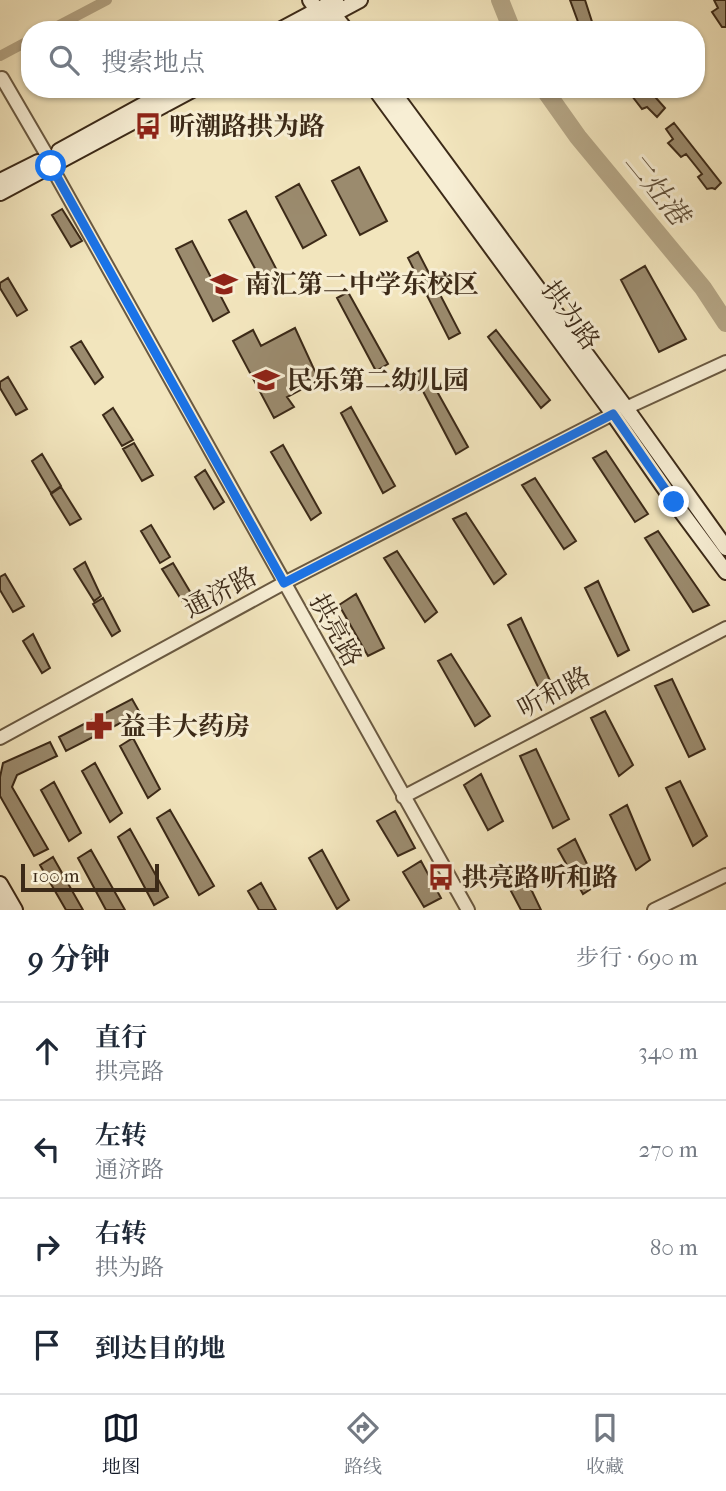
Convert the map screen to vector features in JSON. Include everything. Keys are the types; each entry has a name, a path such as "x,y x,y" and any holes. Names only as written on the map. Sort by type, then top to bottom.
{"main road":[{"path":"300,21 325,10 360,0"},
{"path":"0,193 157,98"},
{"path":"0,181 49,162 176,98"},
{"name":"拱为路","path":"382,98 726,548"},
{"name":"拱为路","path":"397,98 620,411 674,502 726,572"},
{"path":"0,884 15,910"},
{"path":"0,905 3,910"}],"street":[{"name":"拱亮路","path":"2,78 468,910"},
{"name":"通济路","path":"0,738 284,583 620,411 725,362"},
{"name":"听和路","path":"403,797 726,628"},
{"path":"654,910 726,874"}],"building":[{"path":"570,0 585,0 592,21 578,21"},
{"path":"714,0 726,0 726,27 722,27 712,12 718,8"},
{"path":"634,98 656,98 665,108 657,117 647,107 642,109"},
{"path":"674,123 721,183 715,189 707,189 698,177 702,174 686,154 681,157 668,143 673,139 666,129"},
{"path":"359,167 387,221 360,235 332,181"},
{"path":"299,184 326,235 303,248 276,197"},
{"path":"62,209 82,241 71,247 52,215"},
{"path":"246,211 283,282 267,291 229,220"},
{"path":"192,241 229,312 213,321 176,249"},
{"path":"418,252 460,333 449,339 408,258"},
{"path":"645,266 686,339 659,352 621,280"},
{"path":"8,278 27,310 17,316 0,288 0,283"},
{"path":"348,292 388,364 376,371 337,298"},
{"path":"295,328 319,380 287,397 294,407 274,418 233,341 253,330 261,346"},
{"path":"496,330 550,400 541,408 488,337"},
{"path":"81,341 103,377 95,384 71,347"},
{"path":"424,368 468,447 456,454 414,374"},
{"path":"8,377 27,409 16,415 0,388 0,382"},
{"path":"351,407 395,486 383,493 341,413"},
{"path":"113,408 133,440 122,446 103,415"},
{"path":"134,443 153,475 142,481 123,449"},
{"path":"283,445 321,513 311,520 271,452"},
{"path":"606,451 648,514 635,522 593,458"},
{"path":"42,454 61,486 51,493 32,461"},
{"path":"205,470 224,502 214,509 195,477"},
{"path":"535,478 576,541 564,549 522,485"},
{"path":"61,487 81,519 70,525 51,494"},
{"path":"466,513 506,574 494,584 453,519"},
{"path":"151,525 170,557 160,563 141,531"},
{"path":"658,531 709,605 693,612 645,538"},
{"path":"397,551 437,612 425,622 384,558"},
{"path":"85,562 101,596 94,601 74,569"},
{"path":"173,563 192,595 182,601 162,569"},
{"path":"5,574 24,606 13,612 0,590 0,577"},
{"path":"598,581 629,650 618,656 585,588"},
{"path":"356,594 384,648 368,656 339,605"},
{"path":"103,598 120,631 112,636 93,604"},
{"path":"521,618 553,687 541,693 508,625"},
{"path":"33,634 50,668 42,673 23,641"},
{"path":"451,654 490,716 475,726 438,661"},
{"path":"672,679 705,749 689,757 655,686"},
{"path":"132,699 140,713 66,751 59,737"},
{"path":"605,711 633,765 619,776 591,718"},
{"path":"133,738 160,789 148,798 120,746"},
{"path":"50,742 57,756 17,775 12,787 48,849 34,856 0,796 0,777 3,763"},
{"path":"536,749 569,819 553,828 520,756"},
{"path":"95,763 122,813 110,822 82,771"},
{"path":"481,774 503,821 488,830 464,785"},
{"path":"680,781 707,836 693,846 666,788"},
{"path":"54,782 81,833 69,841 41,790"},
{"path":"627,805 650,860 636,870 610,815"},
{"path":"170,810 214,886 199,895 157,818"},
{"path":"395,811 415,848 398,856 377,821"},
{"path":"130,829 168,897 154,905 118,837"},
{"path":"575,839 597,885 583,894 558,849"},
{"path":"91,850 125,910 106,910 78,858"},
{"path":"322,850 349,900 337,909 309,858"},
{"path":"53,857 83,910 66,910 40,865"},
{"path":"421,861 441,898 424,907 403,872"},
{"path":"520,866 541,910 521,910 503,876"},
{"path":"261,883 276,910 259,910 248,891"}],"waterway":[{"path":"67,21 107,0"},
{"name":"二灶港","path":"500,0 508,21"},
{"path":"0,56 21,45"},
{"name":"二灶港","path":"550,98 578,137 703,288 726,323"}],"place":[{"name":"听潮路拱为路","path":"148,126"},
{"name":"南汇第二中学东校区","path":"224,284"},
{"name":"民乐第二幼儿园","path":"266,380"},
{"name":"益丰大药房","path":"99,726"},
{"name":"拱亮路听和路","path":"441,877"}],"route":[{"path":"51,166 284,583 613,414 674,502"}]}
